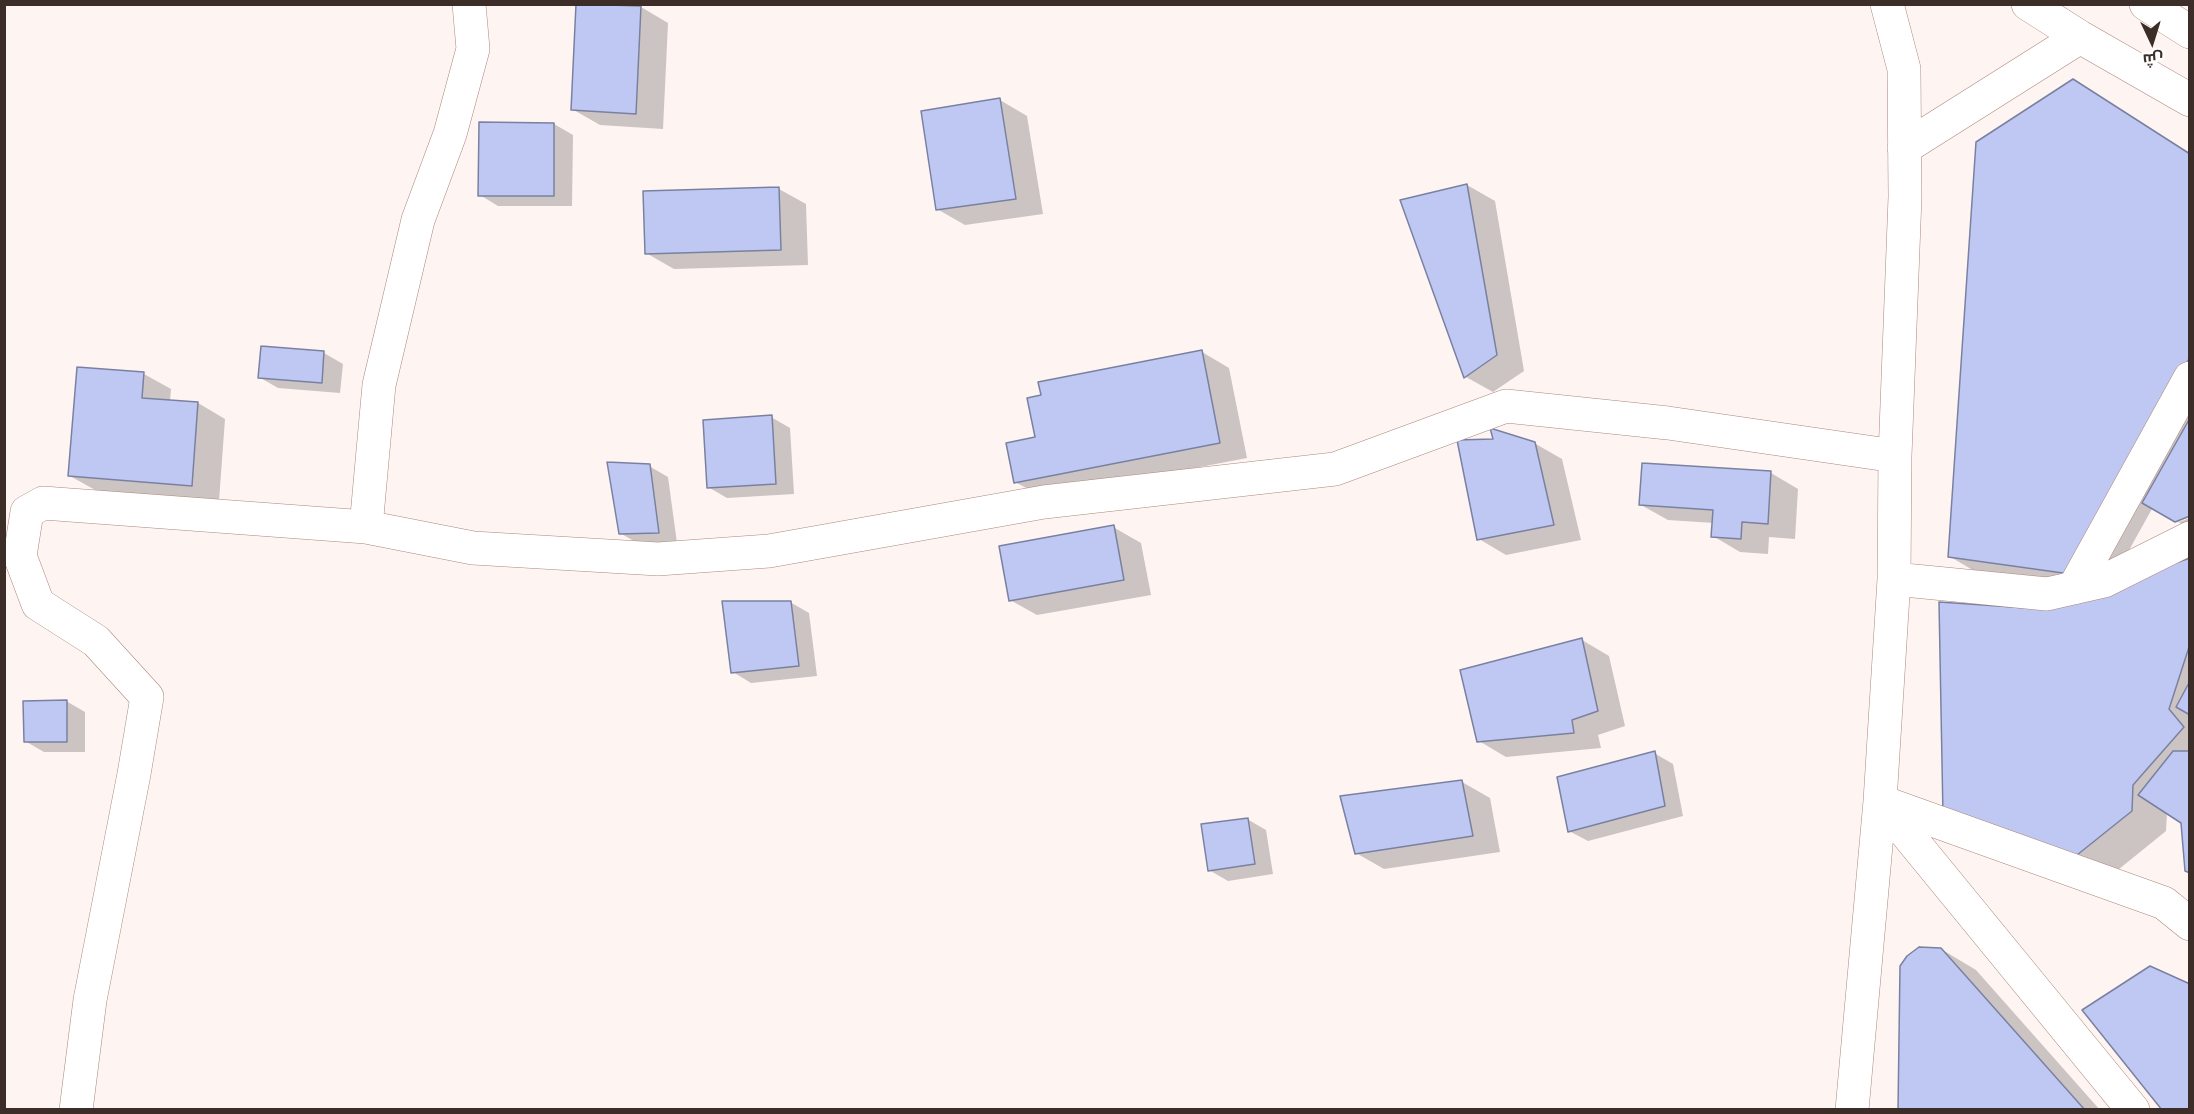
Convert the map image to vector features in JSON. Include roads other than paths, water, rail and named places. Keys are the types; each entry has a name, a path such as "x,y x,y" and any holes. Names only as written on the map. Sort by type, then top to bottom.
{"street":[{"path":"366,526 379,385 418,220 450,134 473,49 469,4"},
{"path":"1852,1110 1880,801 1894,579 1895,456 1905,197 1904,69 1887,4"},
{"path":"2028,4 2080,37 2190,100"},
{"path":"2146,4 2190,32"},
{"path":"1904,148 2080,37"},
{"path":"2074,588 2190,378"},
{"path":"76,1110 90,1000 147,697 96,641 38,604 20,556 27,512 43,503 366,526 472,548 658,559 769,551 1044,502 1335,469 1506,406 1668,423 1895,456"},
{"path":"1894,579 2047,594 2104,581 2190,538"},
{"path":"1880,801 2164,903 2190,924"},
{"path":"1880,801 2133,1110"}]}
